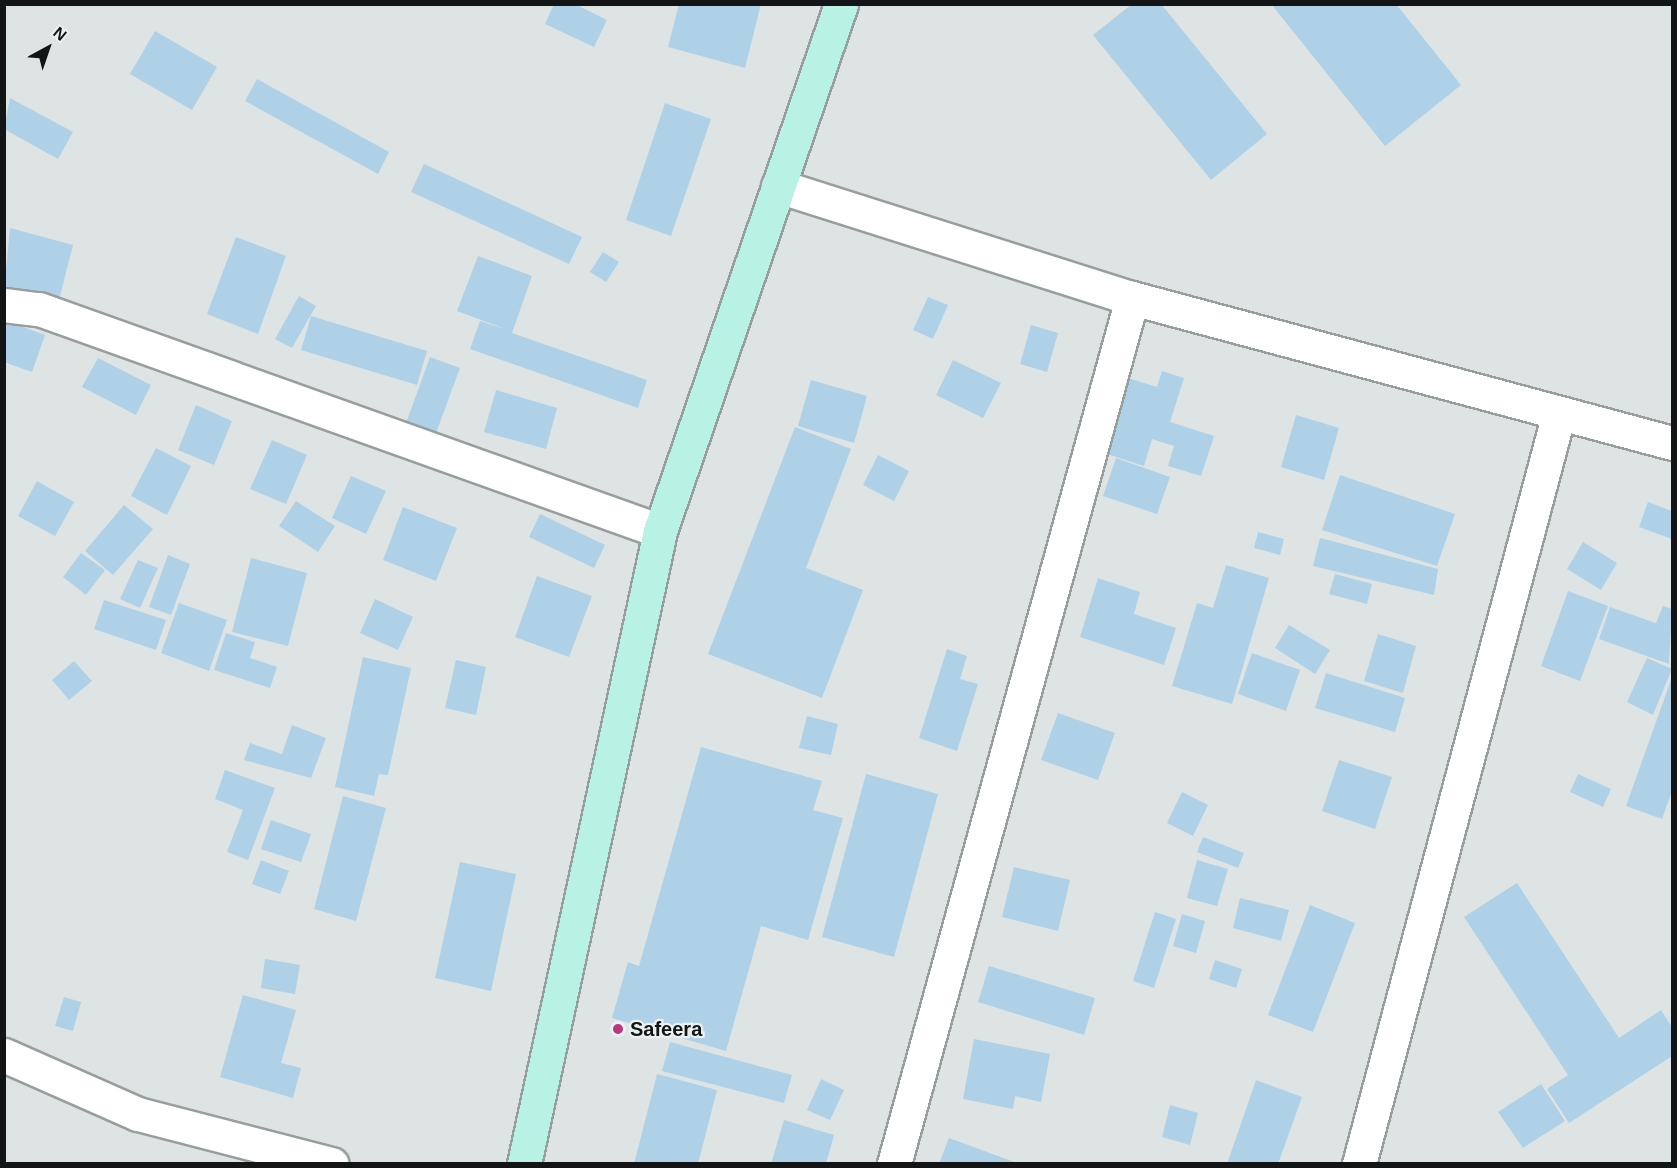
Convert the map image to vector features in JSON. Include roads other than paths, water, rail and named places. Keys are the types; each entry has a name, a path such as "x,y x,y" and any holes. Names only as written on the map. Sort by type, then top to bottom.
{"main road":[{"path":"524,1164 660,531 840,4"}],"street":[{"path":"778,186 1132,298 1672,443"},
{"path":"894,1164 1132,298"},
{"path":"4,305 39,309 660,531"},
{"path":"1359,1164 1559,413"},
{"path":"4,1055 138,1114 332,1164"}],"place":[{"name":"Safeera","path":"618,1029"}]}
